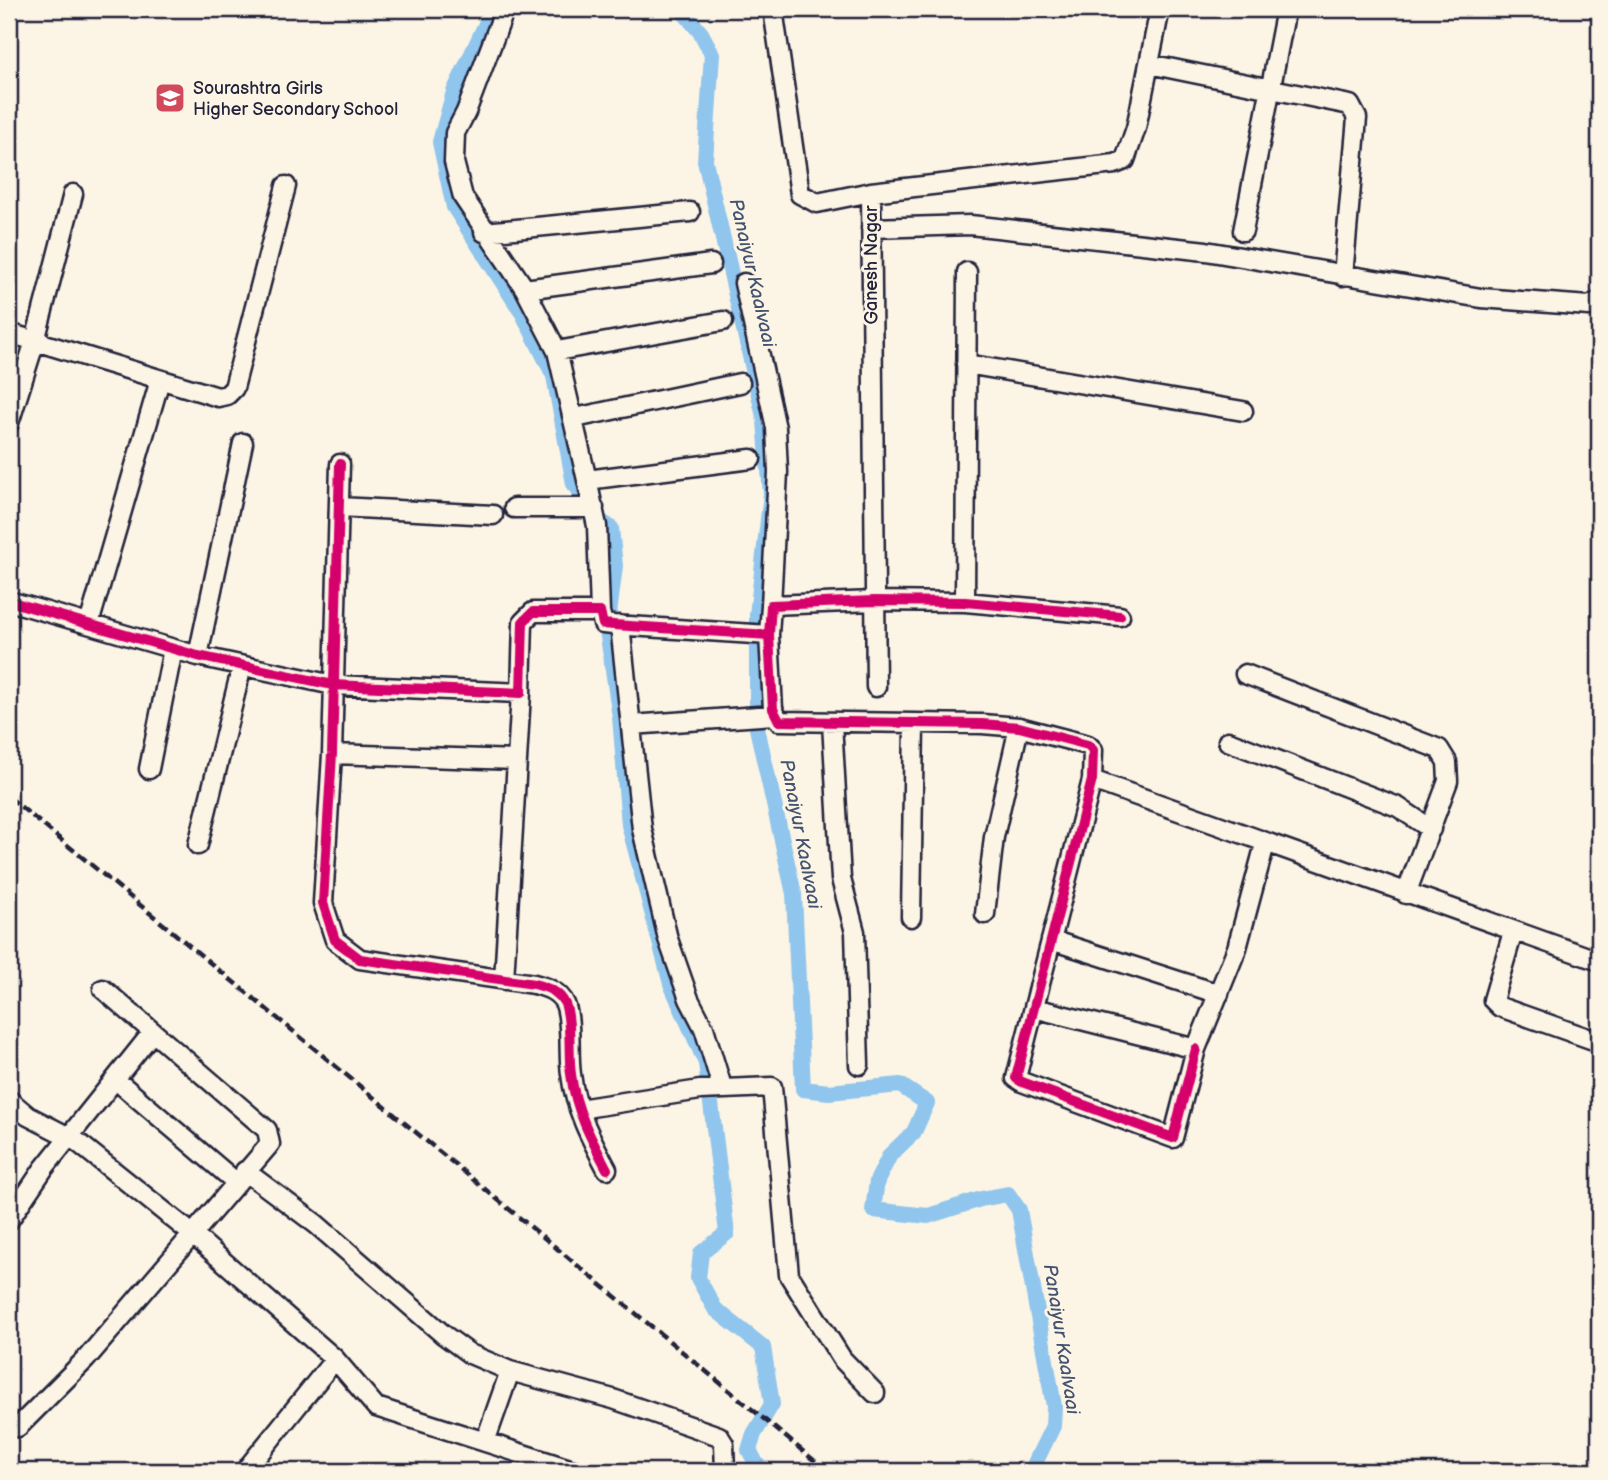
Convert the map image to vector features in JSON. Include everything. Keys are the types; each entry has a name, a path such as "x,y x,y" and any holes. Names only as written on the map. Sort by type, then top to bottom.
{"street":[{"path":"505,9 466,112 455,133 454,162 463,197 484,232 525,289 558,351 596,516 609,622 631,725 642,829 667,939 689,999 704,1028 713,1088"},
{"name":"Ganesh Nagar","path":"773,9 800,194 817,204 871,192 876,687"},
{"path":"871,192 1115,164 1125,160 1136,128 1160,9"},
{"path":"1243,232 1268,89 1286,9"},
{"path":"1149,64 1348,103 1357,118 1343,276"},
{"path":"9,333 218,397 227,395 234,388 286,186"},
{"path":"9,424 35,341 73,194"},
{"path":"484,232 690,212"},
{"path":"871,228 970,225 1206,251 1481,298 1589,306 1599,301"},
{"path":"525,289 711,264"},
{"path":"965,602 967,272"},
{"path":"744,283 776,428 778,472 771,605 759,635 769,715"},
{"path":"558,351 723,321"},
{"path":"966,364 1243,411"},
{"path":"89,624 160,380"},
{"path":"575,418 740,383"},
{"path":"198,656 243,443"},
{"path":"587,480 751,459"},
{"path":"340,464 332,754 323,903 335,940 360,959 548,987 565,1004 571,1076 579,1109 607,1169"},
{"path":"339,507 493,515"},
{"path":"514,508 596,516"},
{"path":"9,601 198,656 333,685 521,693"},
{"path":"771,605 874,601 965,602 1120,615"},
{"path":"505,980 524,618 533,612 609,622 759,635"},
{"path":"149,769 173,649"},
{"path":"198,845 242,666"},
{"path":"1245,674 1439,750 1447,762 1448,782 1406,894"},
{"path":"631,725 769,715 786,723 914,723 1019,727 1088,746 1095,760 1092,780 1016,1078 1173,1138 1196,1049 1237,948 1265,844"},
{"path":"832,723 841,879 855,932 859,1065"},
{"path":"911,917 914,723"},
{"path":"985,914 994,838 1019,727"},
{"path":"1228,741 1398,807 1431,829"},
{"path":"332,754 517,760"},
{"path":"1092,780 1265,844 1599,961"},
{"path":"1513,932 1493,1000 1500,1007 1599,1042"},
{"path":"1051,940 1219,994"},
{"path":"9,1428 18,1427 86,1359 191,1233 270,1144 267,1129 103,989"},
{"path":"1034,1008 1196,1049"},
{"path":"9,1220 21,1199 152,1033"},
{"path":"116,1080 241,1177 316,1224 444,1335 470,1354 510,1371 613,1399 719,1436 724,1444 725,1471"},
{"path":"579,1109 713,1088 772,1087 789,1275 842,1359 875,1393"},
{"path":"9,1100 28,1116 69,1137 191,1233 335,1359 376,1407 576,1471"},
{"path":"245,1471 335,1359"},
{"path":"485,1442 510,1371"}],"waterway":[{"path":"493,9 454,92 440,142 454,207 523,314 554,376 574,484 582,496"},
{"name":"Panaiyur Kaalvaai","path":"681,9 701,33 712,54 705,161 765,421 771,494 757,615 757,728 794,894 803,1089 829,1092 900,1085 927,1103 914,1132 890,1155 877,1181 873,1210 928,1216 981,1199 1008,1194 1019,1210 1054,1406 1053,1426 1035,1463 1037,1471"},
{"path":"594,517 611,528 615,566 607,630 620,717 629,825 671,984 706,1063 727,1233 701,1253 698,1278 715,1309 763,1347 772,1404 754,1434 749,1450 757,1465 766,1471"}],"railway":[{"path":"9,797 827,1471"}],"cycle path":[{"path":"340,464 332,754 323,903 335,940 360,959 534,984 556,993 567,1011 570,1066 576,1099 607,1169"},
{"path":"9,601 198,656 333,685 521,693 523,622 533,612 600,612 603,624 769,635 771,605 874,601 965,602 1120,616"},
{"path":"769,635 773,709 779,721 1019,727 1088,745 1093,750 1092,780 1016,1078 1173,1138 1196,1049"}],"place":[{"name":"Sourashtra Girls Higher Secondary School","path":"170,98"}]}
